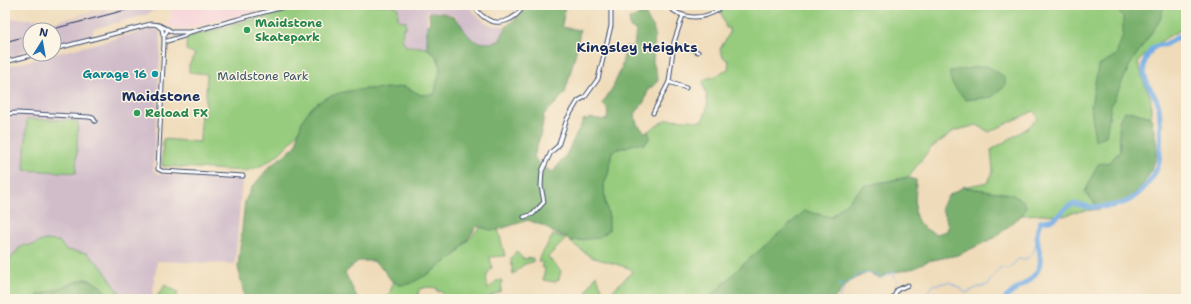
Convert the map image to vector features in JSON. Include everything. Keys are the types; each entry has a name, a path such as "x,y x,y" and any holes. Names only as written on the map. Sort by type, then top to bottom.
{"street":[{"path":"62,47 156,24 169,30 190,32 291,5"},
{"path":"473,5 484,17 493,22 507,21 515,17 524,5"},
{"path":"524,217 533,214 544,202 541,186 542,171 550,152 559,145 567,119 578,101 585,97 599,75 611,26 611,5"},
{"path":"667,5 672,10 683,16 701,17 718,10"},
{"path":"653,113 669,82 674,46 683,16"},
{"path":"156,24 162,29 166,42"},
{"path":"164,36 169,30"},
{"path":"169,30 166,42 157,166 160,171 243,176"},
{"path":"166,42 184,36 190,32"},
{"path":"674,46 692,49 698,52"},
{"path":"5,62 22,58"},
{"path":"669,82 686,88"},
{"path":"5,114 17,112 89,117 93,118 95,121"},
{"path":"892,299 897,290 908,285"}],"shaded area":[{"path":"116,5 124,5 68,21 135,5 165,5 145,15 93,29 93,34 62,42 62,22 55,22"},
{"path":"171,5 280,5 182,30 168,26 168,19 171,19"},
{"path":"393,5 468,5 477,16 487,23 491,25 505,26 502,41 490,45 471,40 464,34 456,16 439,11 427,11 427,48 406,46 402,39 403,27 398,20 398,8"},
{"path":"5,18 50,20 51,22 22,22 22,51 19,52 20,54 5,58"},
{"path":"152,29 159,30 161,41 153,170 158,174 242,179 235,264 157,261 152,299 126,299 123,298 87,254 66,250 45,240 33,245 21,246 8,262 7,299 5,299 5,67 24,62 62,62 62,52"}],"green space":[{"name":"Maidstone Park","path":"309,5 393,5 398,8 398,20 406,21 406,28 403,28 402,39 406,46 427,49 434,54 438,60 441,72 437,94 305,116 299,131 282,151 268,162 252,169 244,171 162,166 163,139 200,142 201,115 205,115 207,74 189,72 189,65 195,54 186,50 187,37 234,25 234,23 237,22 239,23"},
{"path":"527,5 565,5 562,27 580,30 577,48 565,93 544,114 542,129 534,157 541,166 553,172 566,155 584,119 587,120 589,118 607,120 608,110 602,104 613,87 621,69 626,46 634,47 636,30 630,28 629,19 645,13 653,26 655,34 653,62 658,78 657,82 649,88 644,102 635,114 637,124 645,132 648,131 650,136 645,144 638,143 612,151 608,174 604,184 605,201 609,217 609,230 599,238 569,241 567,237 554,233 544,226 528,220 497,230 490,230 477,226 457,254 430,273 410,284 399,285 391,280 382,268 373,261 358,261 345,273 358,299 245,299 238,267 245,201 252,187 270,166 296,146 301,123 310,109 317,103 332,95 350,91 404,86 421,95 435,94 440,64 434,54 427,48 427,25 430,23 429,12 450,15 458,21 466,33 476,41 492,43 499,41 507,26 522,13"},
{"path":"717,5 1186,5 1186,28 1172,34 1160,42 1138,62 1144,83 1151,98 1151,117 1132,112 1124,112 1119,121 1120,152 1109,162 1085,192 1100,209 1076,212 1064,216 1042,214 1022,215 1026,206 1011,195 963,187 988,182 993,171 991,150 1026,129 1038,118 1034,111 989,132 977,125 954,131 930,149 908,177 864,186 831,217 763,248 739,268 708,299 559,299 583,298 596,275 606,297 633,271 629,268 591,257 569,241 582,240 609,217 605,201 604,184 608,174 612,151 638,143 645,144 649,139 648,131 667,119 702,121 707,104 707,96 703,81 705,79 717,76 728,69 729,61 723,57 720,49 729,34 729,28 726,28"},
{"path":"1112,5 1164,5 1160,20 1131,63 1111,106 1106,136 1095,140 1091,106 1098,66 1116,55 1123,35 1123,16"},
{"path":"987,66 1005,77 1005,86 992,97 966,100 952,83 950,71"},
{"path":"1124,111 1151,117 1157,151 1155,162 1142,186 1130,197 1100,209 1085,192 1098,164 1109,162 1120,152 1119,121"},
{"path":"27,119 78,121 76,173 24,170"},
{"path":"908,177 916,180 916,217 925,229 936,234 947,231 948,225 941,207 948,196 963,187 1011,194 1024,201 1026,206 1022,215 996,237 958,255 928,261 915,268 887,274 880,278 868,273 862,275 857,277 842,289 834,299 708,299 739,268 805,211 831,217 864,186"},
{"path":"480,227 498,229 505,256 490,257 492,268 487,275 487,280 488,289 496,281 502,280 501,291 485,299 445,299 441,291 437,291 437,288 428,287 419,289 418,296 415,296 415,299 408,299 405,297 399,299 385,299 390,292 394,280 461,248"},
{"path":"553,235 567,238 548,257 561,271 559,279 555,282 543,280 545,269 541,266 543,263 538,261"},
{"path":"45,240 59,241 66,250 87,253 101,266 123,298 126,299 110,299 100,286 85,279 37,296 34,299 7,299 8,262 21,246 33,245"},
{"path":"516,251 523,259 533,258 533,262 523,265 513,274 511,259"},
{"path":"85,279 100,286 110,299 34,299 37,296"},
{"path":"165,285 178,292 176,299 155,299"}],"waterway":[{"path":"1005,299 1012,292 1029,281 1039,268 1040,254 1037,234 1040,222 1053,219 1068,206 1074,204 1097,207 1124,203 1133,198 1148,184 1158,167 1160,156 1160,115 1157,101 1146,81 1144,72 1146,58 1153,48 1159,45 1164,45 1186,33"},
{"path":"917,299 923,297 933,285 949,282 966,293 976,288 988,285 992,277 1000,268 1010,268 1018,259 1025,259 1032,254 1035,248 1037,235"},
{"path":"839,299 844,289 842,287 838,287 839,285 852,281 860,274 874,273 881,278 893,272 895,273 894,276 899,287"},
{"path":"900,290 905,299"}],"railway":[{"path":"62,27 145,5"},
{"path":"5,42 22,37"}],"place":[{"name":"Maidstone Skatepark","path":"247,30"},
{"name":"Garage 16","path":"155,74"},
{"name":"Reload FX","path":"137,113"}],"district":[{"name":"Kingsley Heights","path":"637,47"},
{"name":"Maidstone","path":"161,96"}]}
